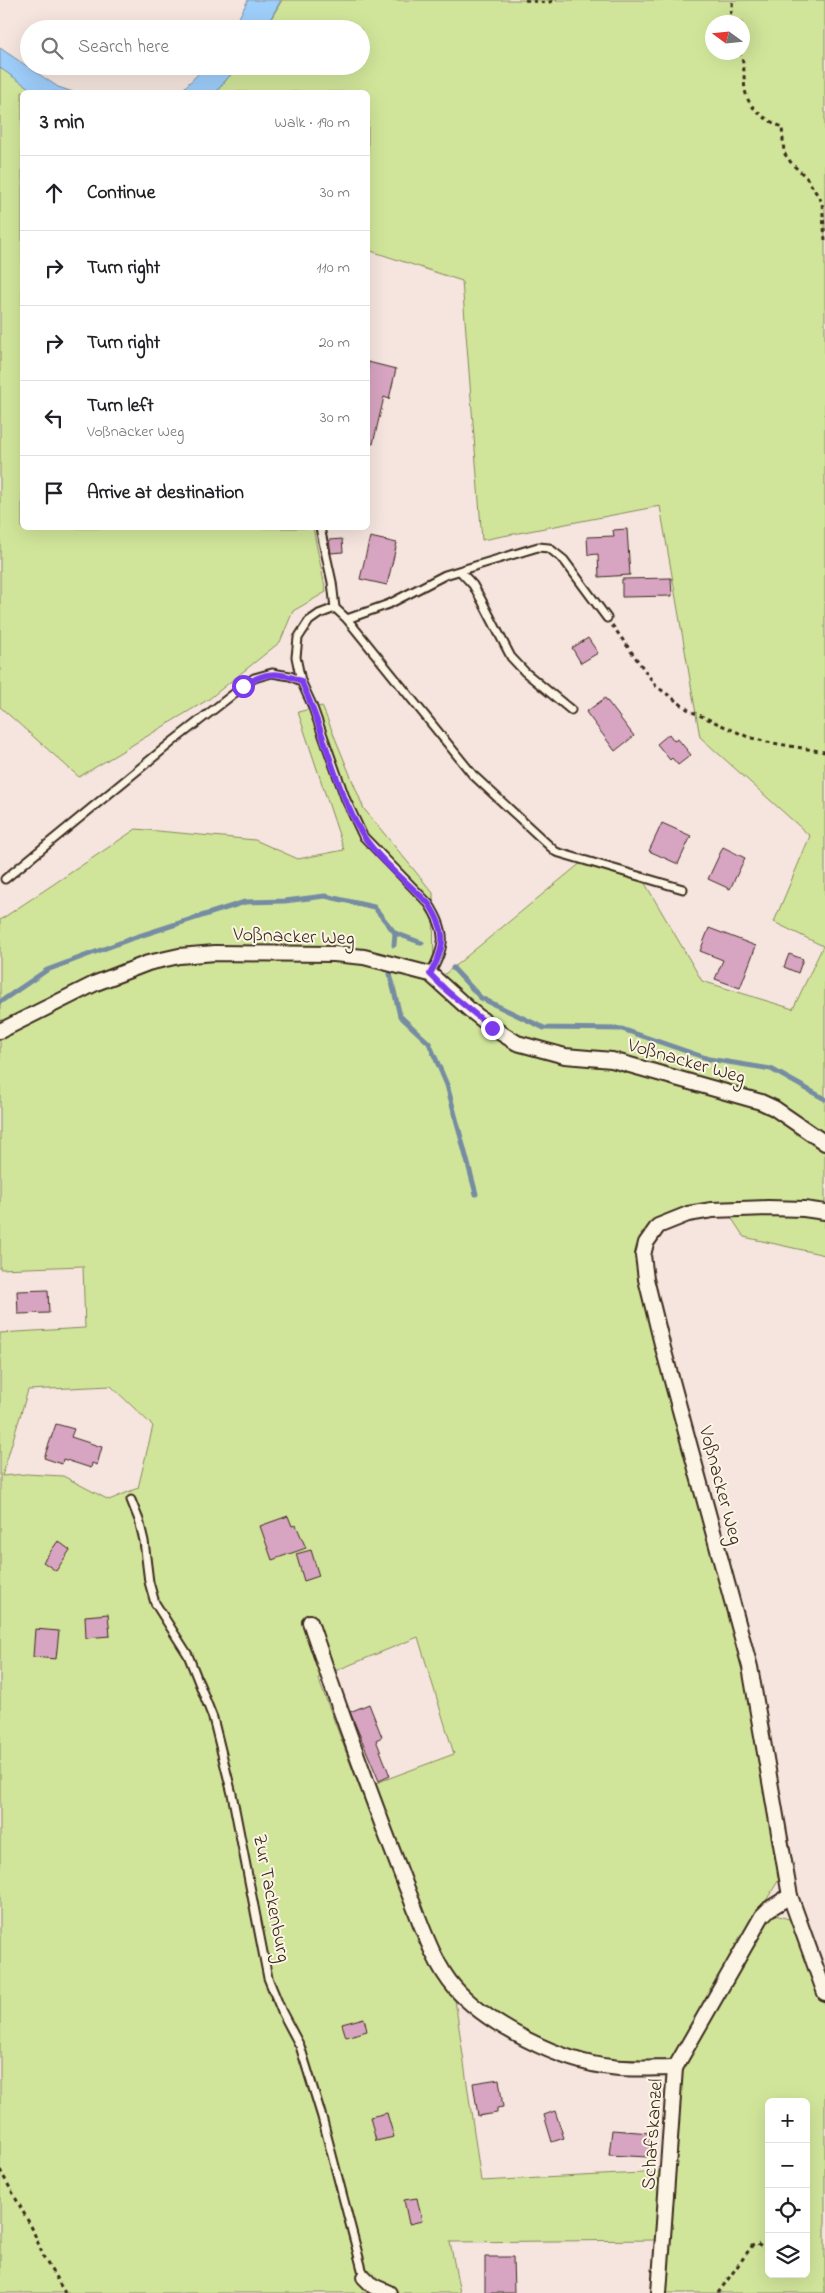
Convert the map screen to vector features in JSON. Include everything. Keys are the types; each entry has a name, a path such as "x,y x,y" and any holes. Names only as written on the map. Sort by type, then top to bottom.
{"street":[{"name":"Voßnacker Weg","path":"0,1031 96,983 148,963 179,956 215,952 334,954 364,958 430,974 477,1016 517,1043 565,1056 612,1060 629,1064 760,1102 774,1108 825,1143"},
{"name":"Voßnacker Weg","path":"825,1212 804,1209 768,1208 712,1210 688,1214 658,1226 646,1243 643,1255 646,1279 663,1348 750,1667 790,1896 825,1993"},
{"path":"310,1622 397,1863 429,1942 454,1987 477,2008 502,2025 546,2048 589,2063 610,2067 675,2068"},
{"name":"Schafskanzel","path":"658,2293 675,2068 762,1916 769,1909 790,1896"},
{"name":"Zur Tackenburg","path":"364,2277 373,2286 389,2293"}],"lane":[{"path":"320,530 332,582 335,608 347,619 474,775 556,852 683,890"},
{"path":"347,619 389,604 445,575 528,549 549,548 564,560 608,618"},
{"path":"460,571 477,593 511,657 525,672 570,710"},
{"path":"335,608 318,614 302,629 296,648 301,681 312,705 346,800 363,836 429,904 437,916 443,930 442,943 440,956 430,974"},
{"path":"6,879 172,742 254,678 272,672 290,676 301,681"},
{"name":"Zur Tackenburg","path":"131,1500 141,1527 149,1582 156,1603 188,1655 213,1718 232,1794 268,1978 282,2012 300,2046 322,2117 364,2277"}],"path":[{"path":"525,0 546,4 557,0"},
{"path":"730,15 733,0"},
{"path":"744,60 746,95 766,120 782,128 784,153 792,164 806,177 822,202 825,240"},
{"path":"608,618 646,675 656,686 690,712 748,737 825,752"},
{"path":"0,2170 32,2228 44,2258 65,2293"},
{"path":"718,2293 752,2246 757,2244 765,2249"}],"green space":[{"path":"282,0 825,0 825,1255 744,1237 723,1205 662,1216 647,1235 638,1255 749,1678 780,1878 726,1965 666,2074 517,2039 455,2000 481,2181 662,2172 657,2240 450,2242 460,2293 389,2293 366,2275 368,2293 0,2293 0,1333 85,1328 83,1266 0,1269 0,920 136,829 255,840 298,859 344,850 298,712 322,706 364,809 433,893 434,983 582,862 643,880 702,981 793,1009 823,946 774,922 810,836 700,737 660,506 482,540 462,281 370,251 370,90 218,90 230,75 370,75 370,20 270,20","holes":["111,1386 153,1426 138,1488 109,1500 63,1476 26,1474 2,1476 28,1390","418,1637 454,1754 360,1789 318,1678"]},
{"path":"0,53 20,65 20,75 36,75 60,90 20,90 20,530 313,530 326,592 293,611 280,642 209,699 79,777 0,707"},
{"path":"769,1913 792,1920 809,1955 825,2004 825,2293 659,2293 679,2066"}],"water":[{"path":"248,0 281,0 270,20 238,20"},
{"path":"0,48 20,61 20,75 40,75 58,87 67,90 32,90 0,68"},
{"path":"197,75 230,75 218,90 182,90"}],"building":[{"path":"370,362 396,369 389,399 384,397 373,444 370,443"},
{"path":"627,529 630,575 599,577 598,554 588,555 587,537 614,536 613,530"},
{"path":"370,537 397,543 387,585 360,579"},
{"path":"342,539 343,552 331,553 329,540"},
{"path":"671,578 672,596 622,597 622,579"},
{"path":"588,638 598,653 581,663 572,648"},
{"path":"605,698 634,736 615,751 586,712"},
{"path":"669,734 674,741 678,739 691,755 678,765 672,758 670,760 657,744"},
{"path":"662,823 691,836 678,864 649,851"},
{"path":"723,847 745,858 730,889 708,879"},
{"path":"709,928 756,946 740,988 715,979 723,960 700,951"},
{"path":"789,954 803,959 798,973 784,967"},
{"path":"48,1290 49,1313 18,1314 17,1291"},
{"path":"56,1424 74,1429 71,1437 102,1447 97,1465 92,1463 91,1468 63,1459 62,1464 44,1458"},
{"path":"288,1516 292,1526 296,1525 306,1548 272,1560 260,1526"},
{"path":"58,1541 70,1550 56,1571 43,1562"},
{"path":"311,1550 319,1576 304,1581 296,1554"},
{"path":"108,1614 110,1636 86,1638 85,1616"},
{"path":"35,1629 59,1631 56,1659 33,1657"},
{"path":"369,1704 382,1737 376,1740 390,1776 379,1781 350,1712"},
{"path":"364,2018 367,2031 346,2037 342,2024"},
{"path":"499,2079 503,2107 497,2108 497,2113 478,2116 473,2083"},
{"path":"555,2111 564,2138 552,2142 544,2115"},
{"path":"387,2113 394,2137 376,2141 370,2117"},
{"path":"612,2130 651,2133 648,2157 609,2155"},
{"path":"417,2198 422,2221 409,2224 404,2200"},
{"path":"485,2257 513,2257 514,2293 485,2293"}],"waterway":[{"path":"0,1002 47,970 133,938 245,902 285,901 325,896 374,907 395,933 422,943"},
{"path":"394,945 395,933"},
{"path":"453,968 481,998 544,1028 622,1029 709,1059 771,1069 825,1099"},
{"path":"390,974 400,1016 429,1043 447,1085 476,1194"}],"route":[{"path":"243,686 254,678 272,672 290,676 301,681 312,705 346,800 363,836 429,904 437,916 443,930 442,943 440,956 430,974 447,991 492,1028"}]}
